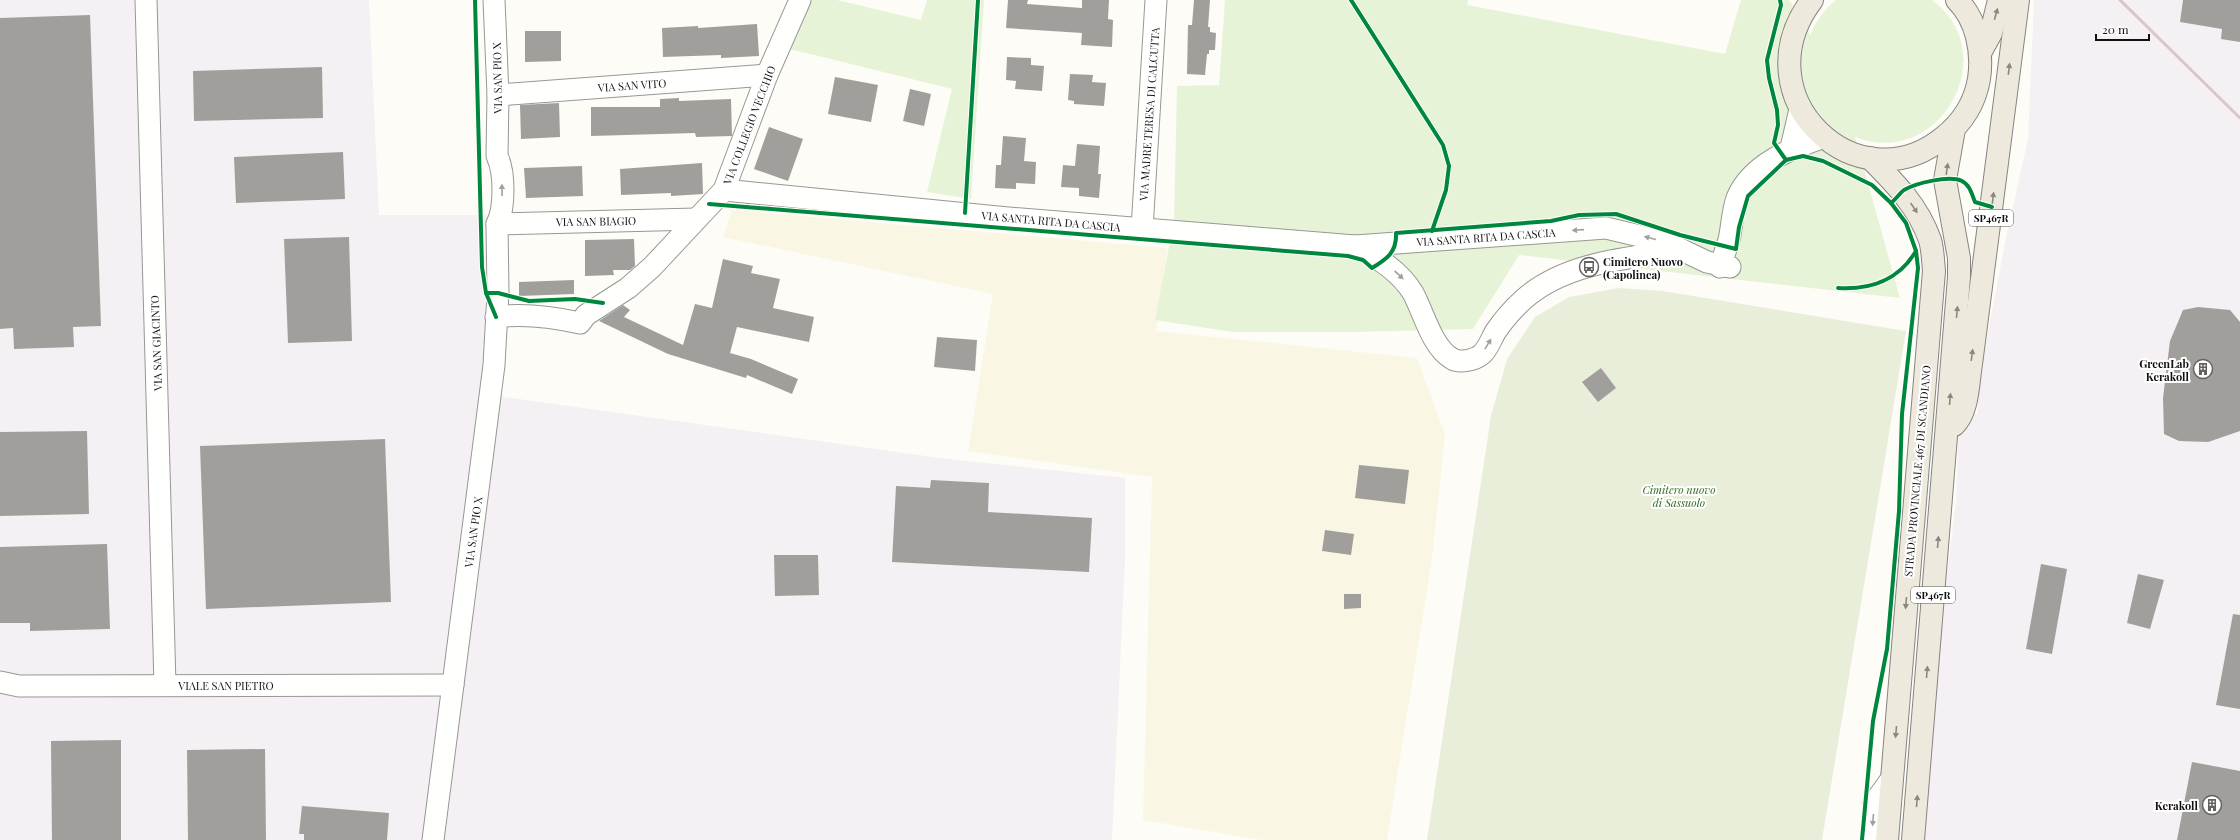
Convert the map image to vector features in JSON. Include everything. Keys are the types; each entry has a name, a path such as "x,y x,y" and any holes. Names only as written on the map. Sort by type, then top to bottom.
{"main road":[{"path":"1812,0 1798,9 1789,54 1792,86 1800,109 1811,124 1824,137 1848,152 1870,158 1893,159 1915,154 1936,144 1954,130 1964,116 1978,86 1980,53 1976,35 1970,18 1957,0"},
{"path":"1980,53 1991,33 1999,0"},
{"name":"SP467R","path":"1947,427 1953,426 1959,420 1962,413 1971,364 2018,0"},
{"name":"SP467R","path":"1913,840 1959,277 1959,258 1945,180 1954,130"},
{"name":"STRADA PROVINCIALE 467 DI SCANDIANO","path":"1870,158 1903,191 1919,216 1930,242 1934,271 1887,840"}],"street":[{"name":"VIA SAN GIACINTO","path":"146,0 165,685"},
{"name":"VIA SAN PIO X","path":"433,840 482,468 494,365 497,224 489,217 488,167 497,156 498,95 494,0"},
{"name":"VIA COLLEGIO VECCHIO","path":"496,317 510,315 559,318 580,323 586,315 628,288 652,267 724,190 767,74 800,0"},
{"name":"VIA MADRE TERESA DI CALCUTTA","path":"1142,229 1156,0"},
{"name":"VIA SAN VITO","path":"498,95 767,74"},
{"path":"1791,148 1800,109"},
{"name":"VIA SANTA RITA DA CASCIA","path":"724,190 1142,229 1355,246 1598,229 1617,229 1665,242 1725,267 1737,198 1746,183 1776,156 1791,148 1824,137"},
{"name":"VIA SAN BIAGIO","path":"497,224 696,219"},
{"path":"1617,229 1619,260"},
{"name":"VIA SANTA RITA DA CASCIA","path":"1355,246 1370,254 1401,276 1413,294 1419,310 1443,351 1451,359 1463,362 1482,354 1511,312 1537,289 1573,272 1619,260 1682,250"},
{"name":"VIALE SAN PIETRO","path":"0,682 19,686 453,685"},
{"path":"1872,840 1874,803 1892,778"}],"shaded area":[{"path":"0,0 369,0 379,215 487,215 483,394 940,458 1125,478 1125,559 1112,840 0,840"},
{"path":"2034,0 2240,0 2240,840 1915,840 1956,501 1959,417 1977,414 1983,358 2005,243 2028,139"},
{"path":"732,210 1167,248 1156,331 1417,358 1445,434 1432,559 1387,840 1262,840 1143,820 1152,477 968,451 993,294 723,237"}],"green space":[{"path":"811,0 837,0 921,20 927,0 984,0 971,199 927,192 952,89 790,49"},
{"path":"1225,0 1468,0 1467,5 1725,54 1741,0 1789,0 1799,13 1810,35 1821,16 1836,0 1932,0 1953,23 1963,49 1962,76 1952,101 1936,122 1913,137 1885,143 1855,137 1900,298 1519,255 1473,329 1353,332 1233,332 1155,320 1174,220 1177,86 1219,85"},
{"name":"Cimitero nuovo di Sassuolo","path":"1619,288 1663,291 1906,331 1822,840 1427,840 1491,416 1507,359 1535,317 1569,297"}],"building":[{"path":"1008,0 1028,0 1027,4 1082,8 1082,0 1109,0 1108,19 1113,20 1112,47 1081,45 1082,33 1006,28"},
{"path":"1194,0 1210,0 1208,27 1210,27 1210,32 1216,33 1215,50 1209,50 1209,54 1207,54 1205,75 1187,74 1188,25 1192,25"},
{"path":"2183,0 2240,0 2240,42 2221,39 2222,29 2180,22"},
{"path":"90,15 101,326 73,327 74,347 14,349 13,328 0,329 0,18"},
{"path":"757,24 759,56 721,58 721,55 663,57 662,28 698,26 698,28"},
{"path":"525,31 561,31 561,61 525,62"},
{"path":"1007,57 1031,58 1031,65 1044,66 1042,91 1015,89 1016,81 1006,80"},
{"path":"322,67 323,118 194,121 193,71"},
{"path":"1070,74 1093,75 1092,82 1106,83 1104,106 1074,104 1074,101 1068,100"},
{"path":"835,77 878,85 871,122 828,114"},
{"path":"910,89 931,94 924,126 903,121"},
{"path":"679,98 679,101 731,99 732,136 696,137 695,133 591,136 591,107 660,107 660,99"},
{"path":"559,103 560,137 521,139 520,105"},
{"path":"769,127 803,139 788,181 754,169"},
{"path":"1003,136 1026,138 1024,161 1036,162 1035,184 1016,183 1016,189 995,188 996,165 1001,165"},
{"path":"1077,144 1100,146 1098,174 1101,174 1099,198 1079,196 1079,188 1061,187 1063,165 1075,166"},
{"path":"343,152 345,199 236,203 234,157"},
{"path":"702,163 703,194 671,196 671,193 621,195 620,169"},
{"path":"582,166 583,196 526,198 524,168"},
{"path":"349,237 352,341 288,343 284,239"},
{"path":"634,239 635,266 630,270 613,270 614,275 585,276 585,240"},
{"path":"723,259 753,266 751,273 780,279 773,308 814,317 809,342 737,327 730,353 751,359 798,379 792,394 747,375 746,378 668,354 599,321 623,305 630,310 624,317 683,345 695,304 712,308"},
{"path":"574,280 574,294 519,296 519,282"},
{"name":"GreenLab Kerakoll","path":"2198,307 2230,310 2240,322 2240,431 2208,442 2179,441 2164,434 2163,398 2170,341 2183,310"},
{"path":"937,337 977,340 975,371 934,367"},
{"path":"1601,368 1616,388 1598,402 1582,382"},
{"path":"87,431 89,514 0,516 0,432"},
{"path":"385,439 391,602 206,609 200,446"},
{"path":"1359,465 1409,470 1405,504 1355,498"},
{"path":"931,480 989,483 988,512 1092,518 1089,572 892,562 896,486 930,488"},
{"path":"1325,530 1354,534 1351,555 1322,551"},
{"path":"107,544 110,629 30,631 30,623 0,623 0,547"},
{"path":"774,555 818,555 819,595 775,596"},
{"path":"2041,564 2067,569 2052,654 2026,649"},
{"path":"2138,574 2164,580 2150,629 2127,623"},
{"path":"1344,594 1361,594 1361,608 1344,609"},
{"path":"2233,614 2240,615 2240,709 2216,705"},
{"path":"121,740 121,840 52,840 51,741"},
{"path":"265,749 266,840 188,840 187,750"},
{"name":"Kerakoll","path":"2192,762 2240,771 2240,840 2177,840"},
{"path":"302,806 389,813 387,840 304,840 304,834 299,834"}],"railway":[{"path":"2120,0 2240,118"}],"cycle path":[{"path":"475,0 482,267 486,293 496,317"},
{"path":"965,213 978,0"},
{"path":"1351,0 1443,145 1449,166 1446,190 1432,231"},
{"path":"1780,0 1781,5 1767,60 1769,78 1777,110 1778,125 1774,143 1786,160"},
{"path":"709,204 1348,256 1363,260 1372,268 1386,258 1393,250 1396,240 1396,233 1551,221 1579,215 1616,214 1680,235 1736,249 1739,227 1748,196 1786,160 1803,156 1823,161 1872,185 1891,203 1906,223 1916,251 1918,268 1902,414 1899,511 1887,649 1873,721 1862,840"},
{"path":"1891,203 1902,191 1909,187 1924,182 1941,179 1956,179 1967,185 1975,202 1992,207"},
{"path":"1838,288 1861,287 1883,281 1901,269 1916,251"},
{"path":"486,293 498,293 529,301 575,299 603,303"}],"place":[{"name":"Cimitero Nuovo (Capolinea)","path":"1589,267"},
{"name":"GreenLab Kerakoll","path":"2203,369"},
{"name":"Kerakoll","path":"2212,805"}]}
